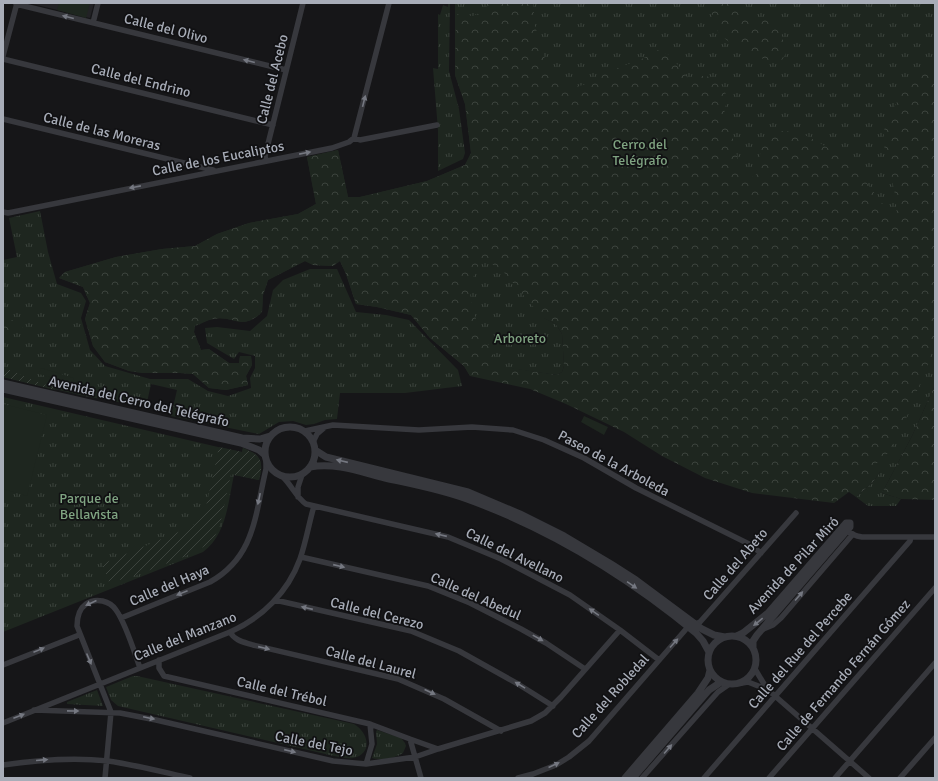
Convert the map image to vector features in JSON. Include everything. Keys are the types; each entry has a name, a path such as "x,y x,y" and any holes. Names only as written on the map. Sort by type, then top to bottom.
{"street":[{"path":"93,23 98,3"},
{"name":"Calle del Acebo","path":"266,161 265,156 303,3"},
{"path":"354,138 388,3"},
{"path":"3,58 17,4"},
{"name":"Calle del Olivo","path":"17,4 286,70"},
{"name":"Calle del Endrino","path":"3,58 273,125"},
{"name":"Calle de las Moreras","path":"3,119 214,170"},
{"name":"Calle de los Eucaliptos","path":"3,212 332,148 349,142 354,138 360,140 437,125"},
{"path":"195,165 198,171 197,174"},
{"name":"Avenida del Cerro del Telégrafo","path":"3,383 242,438 260,439 270,436"},
{"name":"Avenida del Cerro del Telégrafo","path":"3,389 241,444 259,450 265,458"},
{"path":"298,497 298,487 302,475 310,467 314,460 314,446 317,434 328,425"},
{"name":"Paseo de la Arboleda","path":"304,432 328,425 419,430 472,427 513,430 544,440 584,458 636,488 749,544 761,553"},
{"path":"302,475 289,478 283,477 270,469 265,458 267,442 270,436 278,430 286,427 296,428 304,432 314,446 326,457 468,492 520,514 564,536 612,564 702,629 714,635 725,637 737,636 746,640 753,647 757,660 755,669 749,679 742,683"},
{"name":"Calle del Haya","path":"120,618 210,582 222,575 233,565 248,543 252,530 266,469 265,458"},
{"path":"310,467 331,466 443,491 488,507 517,520 585,556 632,585 689,628 703,641 709,652"},
{"name":"Calle del Avellano","path":"283,477 298,497 306,504 448,537 501,559 570,595 620,630 659,660"},
{"name":"Calle del Manzano","path":"3,723 230,632 253,620 275,600 290,580 300,557 314,506"},
{"name":"Calle del Abeto","path":"689,628 697,625 796,513"},
{"name":"Avenida de Pilar Miró","path":"737,636 768,613 848,522 851,525 850,532 761,631 753,641 753,647"},
{"path":"850,532 862,537 935,537"},
{"name":"Calle del Rue del Percebe","path":"704,778 901,552 912,537"},
{"name":"Calle del Abedul","path":"300,557 428,586 470,603 521,629 546,643 585,669"},
{"name":"Calle de Fernando Fernán Gómez","path":"769,778 935,588"},
{"path":"105,778 111,712 79,634 77,620 81,610 86,604 95,600 109,602 116,609 140,668"},
{"name":"Calle del Cerezo","path":"275,600 411,631 459,651 518,684 553,706"},
{"name":"Calle del Robledal","path":"518,778 556,765 589,741 659,660 689,628"},
{"name":"Calle del Tejo","path":"34,710 111,712 149,718 333,761 366,764 416,757 438,749 501,731 545,713 553,706 620,630"},
{"name":"Calle del Laurel","path":"230,632 237,640 253,645 398,679 451,702 501,731"},
{"path":"3,665 79,634"},
{"path":"725,637 714,644 709,652 708,660 710,670 714,677 721,682 728,684 748,682 766,689 869,778"},
{"name":"Calle del Trébol","path":"159,660 159,668 164,676 370,724 438,749"},
{"path":"835,778 935,663"},
{"path":"755,669 766,689"},
{"path":"625,778 698,693 708,678 710,670"},
{"path":"632,778 709,690 721,682"},
{"path":"642,778 718,692 728,684"},
{"path":"366,764 372,744 370,724"},
{"path":"900,778 935,738"},
{"path":"410,739 421,778"},
{"path":"3,765 48,760 106,761 141,766 190,778"}],"shaded area":[{"path":"29,3 94,3 90,18"}],"green space":[{"path":"59,3 90,3 86,18 57,10"},
{"path":"448,3 450,3 449,71 459,109 465,153 463,159 438,171 438,130 433,68 438,69 438,14 440,15 443,5 448,7"},
{"name":"Cerro del Telégrafo","path":"455,3 935,3 935,385 912,436 882,493 901,499 896,506 868,506 856,497 873,482 880,472 542,317 556,324 562,334 564,366 562,372 557,375 500,367 470,376 464,366 430,338 411,315 356,304 340,261 333,266 313,265 305,261 268,280 263,295 262,312 249,321 238,322 221,318 208,320 195,326 194,332 201,350 209,349 229,363 239,363 240,356 251,356 252,365 246,376 248,385 226,390 209,388 193,374 143,373 129,371 105,362 93,346 85,319 90,303 83,287 59,278 65,272 116,257 162,249 195,246 217,234 249,223 298,214 316,204 307,157 338,150 348,197 360,197 427,181 465,165 471,153 465,104 455,75"},
{"name":"Cerro del Telégrafo","path":"486,3 533,3 535,26 546,62 557,82 571,88 587,84 609,71 640,60 658,50 670,55 687,77 691,87 699,76 711,77 721,84 728,99 724,110 730,126 743,176 751,178 757,174 762,142 769,135 782,131 799,132 847,160 862,172 868,185 897,220 896,200 883,142 885,124 903,91 920,71 929,70 935,75 935,341 928,364 903,426 891,449 885,457 876,464 880,472 873,482 856,497 849,492 834,503 752,493 705,478 662,456 624,432 566,404 530,389 470,376 464,366 430,338 411,315 356,304 340,261 333,266 313,265 305,261 268,280 263,295 262,312 249,321 238,322 221,318 211,319 195,325 194,332 201,350 209,349 229,363 239,363 240,356 251,356 252,365 246,376 248,385 226,390 209,388 193,374 143,373 129,371 105,362 93,346 85,319 90,303 83,287 59,278 65,272 116,257 162,249 195,246 217,234 249,223 298,214 316,204 307,157 338,150 348,197 360,197 427,181 465,165 471,153 465,104 455,75 456,14 473,16 488,9","holes":["488,262 501,269 542,317 556,324 562,334 564,366 562,372 557,375 499,366 473,311 470,288 474,274 479,265"]},
{"path":"712,3 739,3 741,14 750,20 771,15 779,23 786,53 782,60 774,61 755,56 745,52 727,40 715,27 711,9"},
{"path":"40,211 48,252 57,284 81,293 86,301 81,318 90,350 105,366 150,379 188,379 208,391 228,396 251,388 250,378 255,368 255,356 239,352 234,359 207,343 205,328 217,327 250,331 267,316 273,290 283,280 310,269 337,269 356,312 386,315 409,320 458,370 462,386 405,393 340,393 337,419 325,420 306,425 293,421 279,422 259,434 171,416 177,390 151,384 146,407 84,396 3,377 3,260 17,257 9,218"},
{"path":"3,317 9,318 23,327 13,334 3,334"},
{"path":"3,367 56,388 55,390 3,377"},
{"path":"41,368 74,378 73,384 39,374"},
{"path":"935,385 935,500 901,499 882,493 912,436"},
{"name":"Parque de Bellavista","path":"3,397 218,447 242,452 243,448 254,453 260,460 261,468 259,480 234,475 222,527 211,545 203,552 3,632"},
{"path":"3,404 47,415 27,496 3,489"},
{"path":"584,416 608,427 604,435 581,422"},
{"path":"219,447 242,452 243,448 254,453 260,460 261,468 259,480 231,474 220,525 215,536 207,545 186,556 129,578 109,582 102,564 188,528 196,523 207,503"},
{"path":"133,676 354,724 366,738 366,748 359,756 344,758 118,706 111,700 106,687"},
{"path":"97,690 103,706 67,704 67,702"},
{"path":"377,730 401,738 406,746 403,753 388,758 372,758 377,744"}],"park label":[{"name":"Arboreto","path":"520,338"}]}
